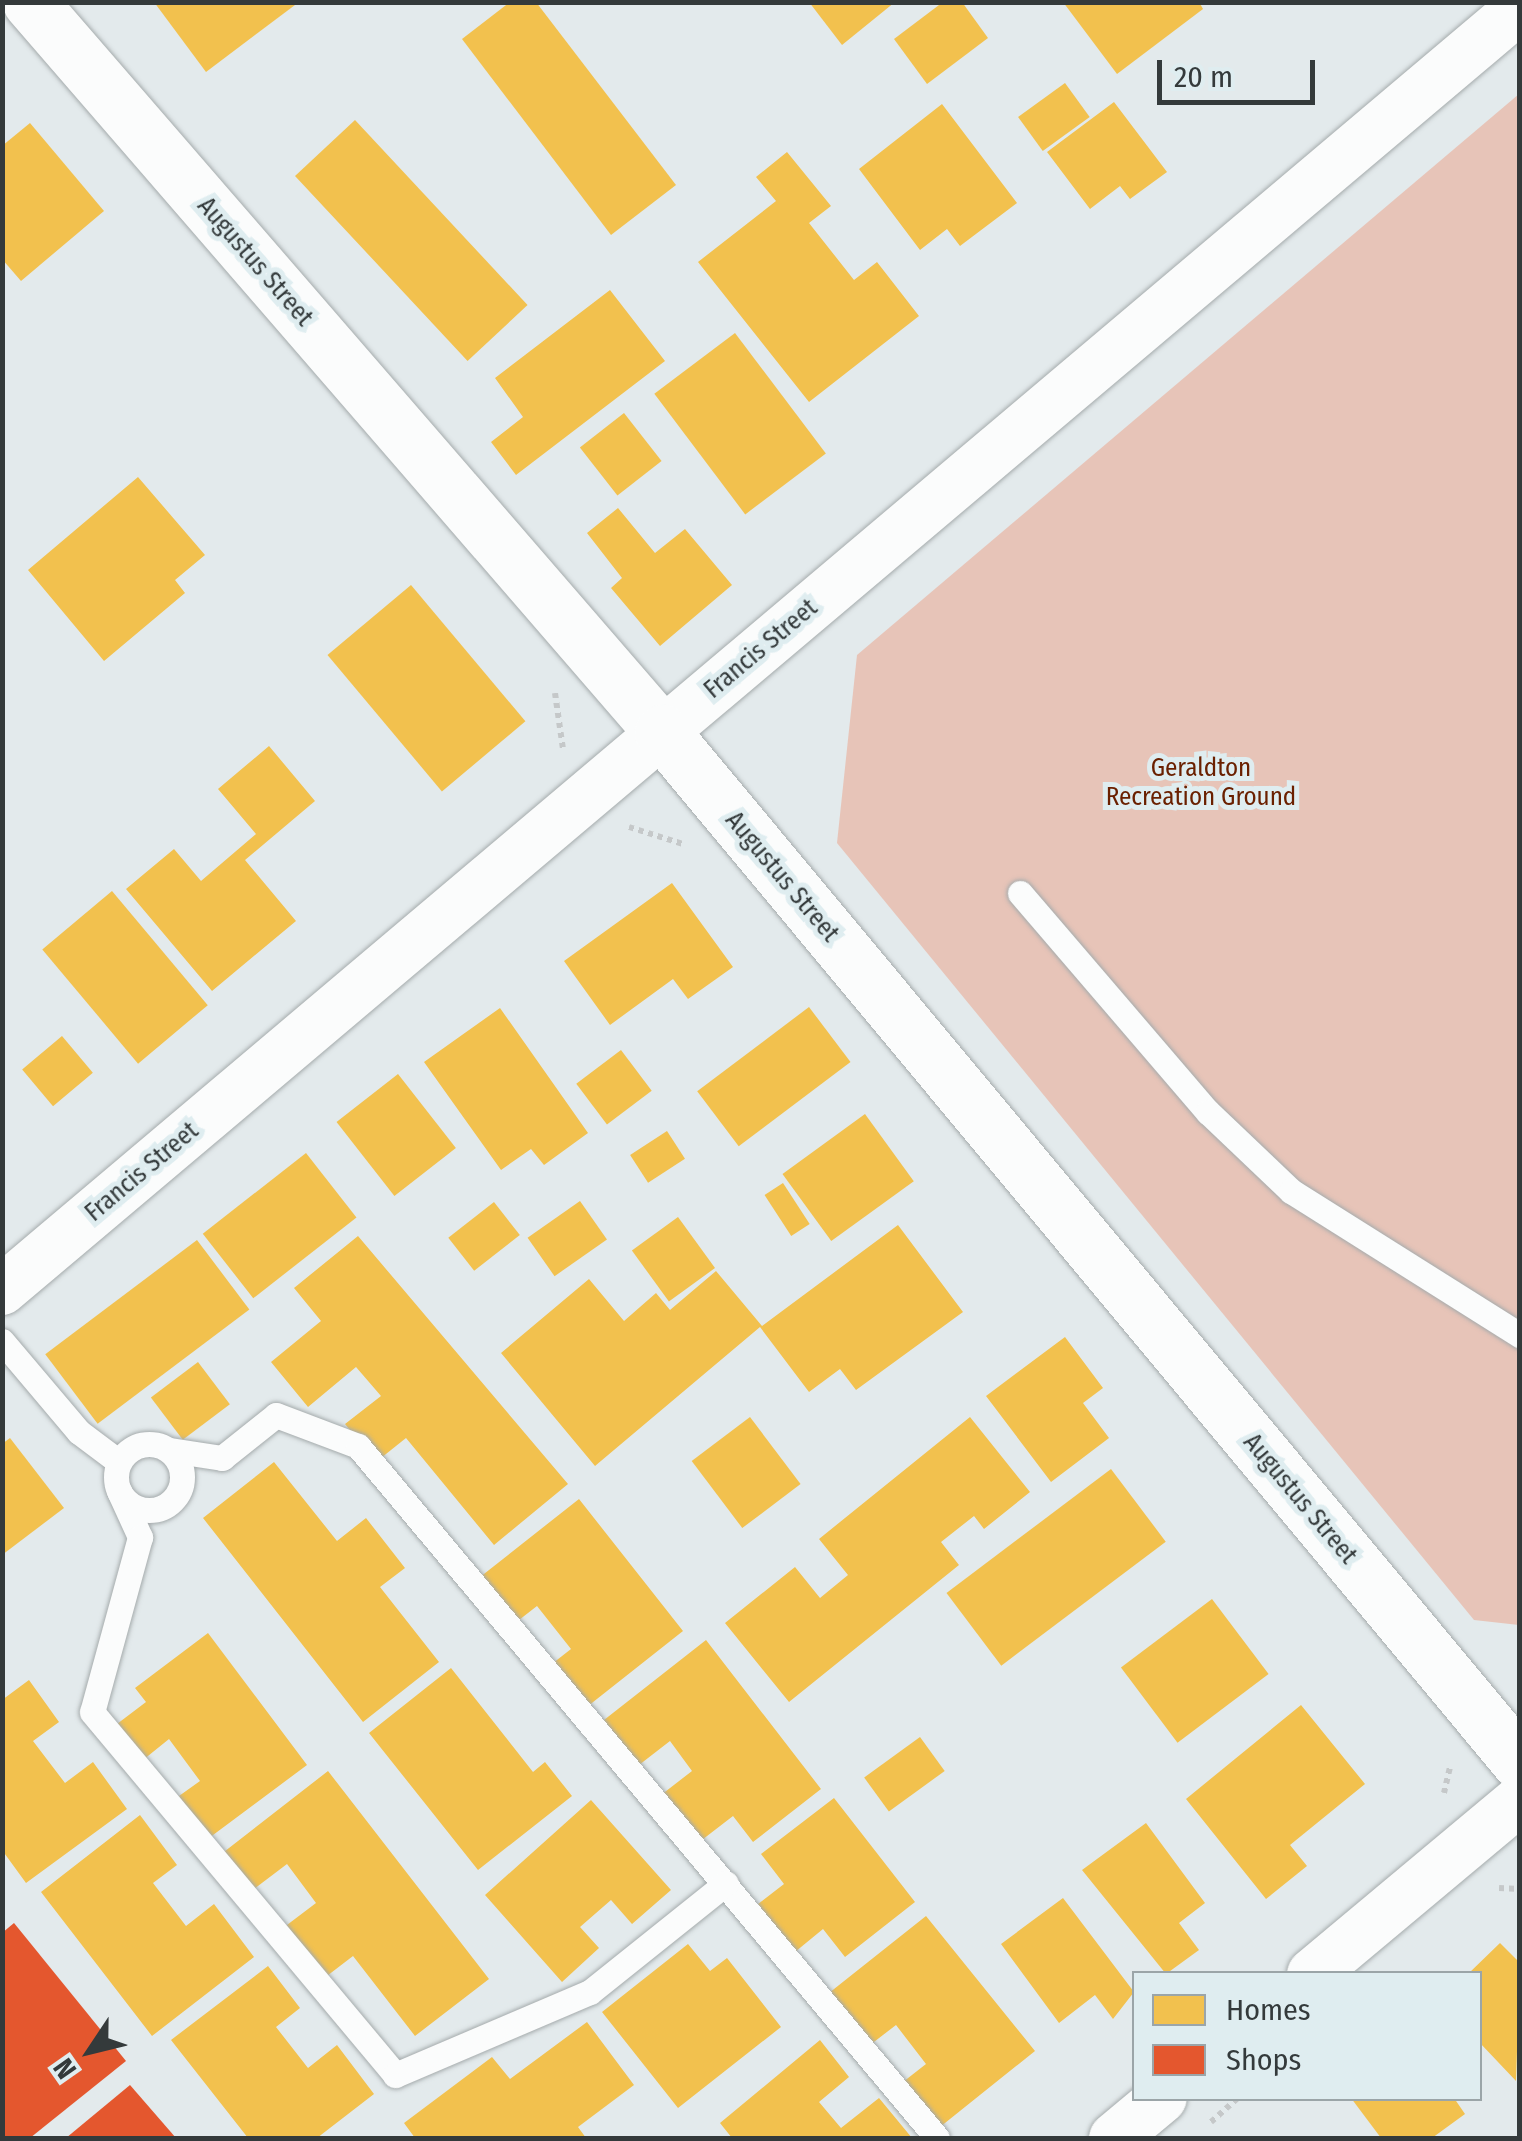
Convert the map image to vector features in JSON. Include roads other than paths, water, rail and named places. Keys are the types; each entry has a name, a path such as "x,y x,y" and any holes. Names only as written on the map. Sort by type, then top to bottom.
{"street":[{"name":"Augustus Street","path":"30,2 662,732 1520,1763"},
{"name":"Francis Street","path":"2,1290 1520,8"},
{"path":"1316,1971 1520,1800"},
{"path":"1114,2138 1158,2101"}],"lane":[{"path":"1020,892 1208,1112 1290,1191 1520,1335"},
{"path":"2,1341 79,1432 118,1462"},
{"path":"118,1462 142,1444 222,1458 276,1415 358,1446 937,2138"},
{"path":"119,1491 142,1510 170,1504 182,1477 170,1450"},
{"path":"118,1462 119,1491 140,1537 92,1712 394,2075 590,1992 726,1883"}],"park label":[{"name":"Geraldton Recreation Ground","path":"1201,784"}]}
